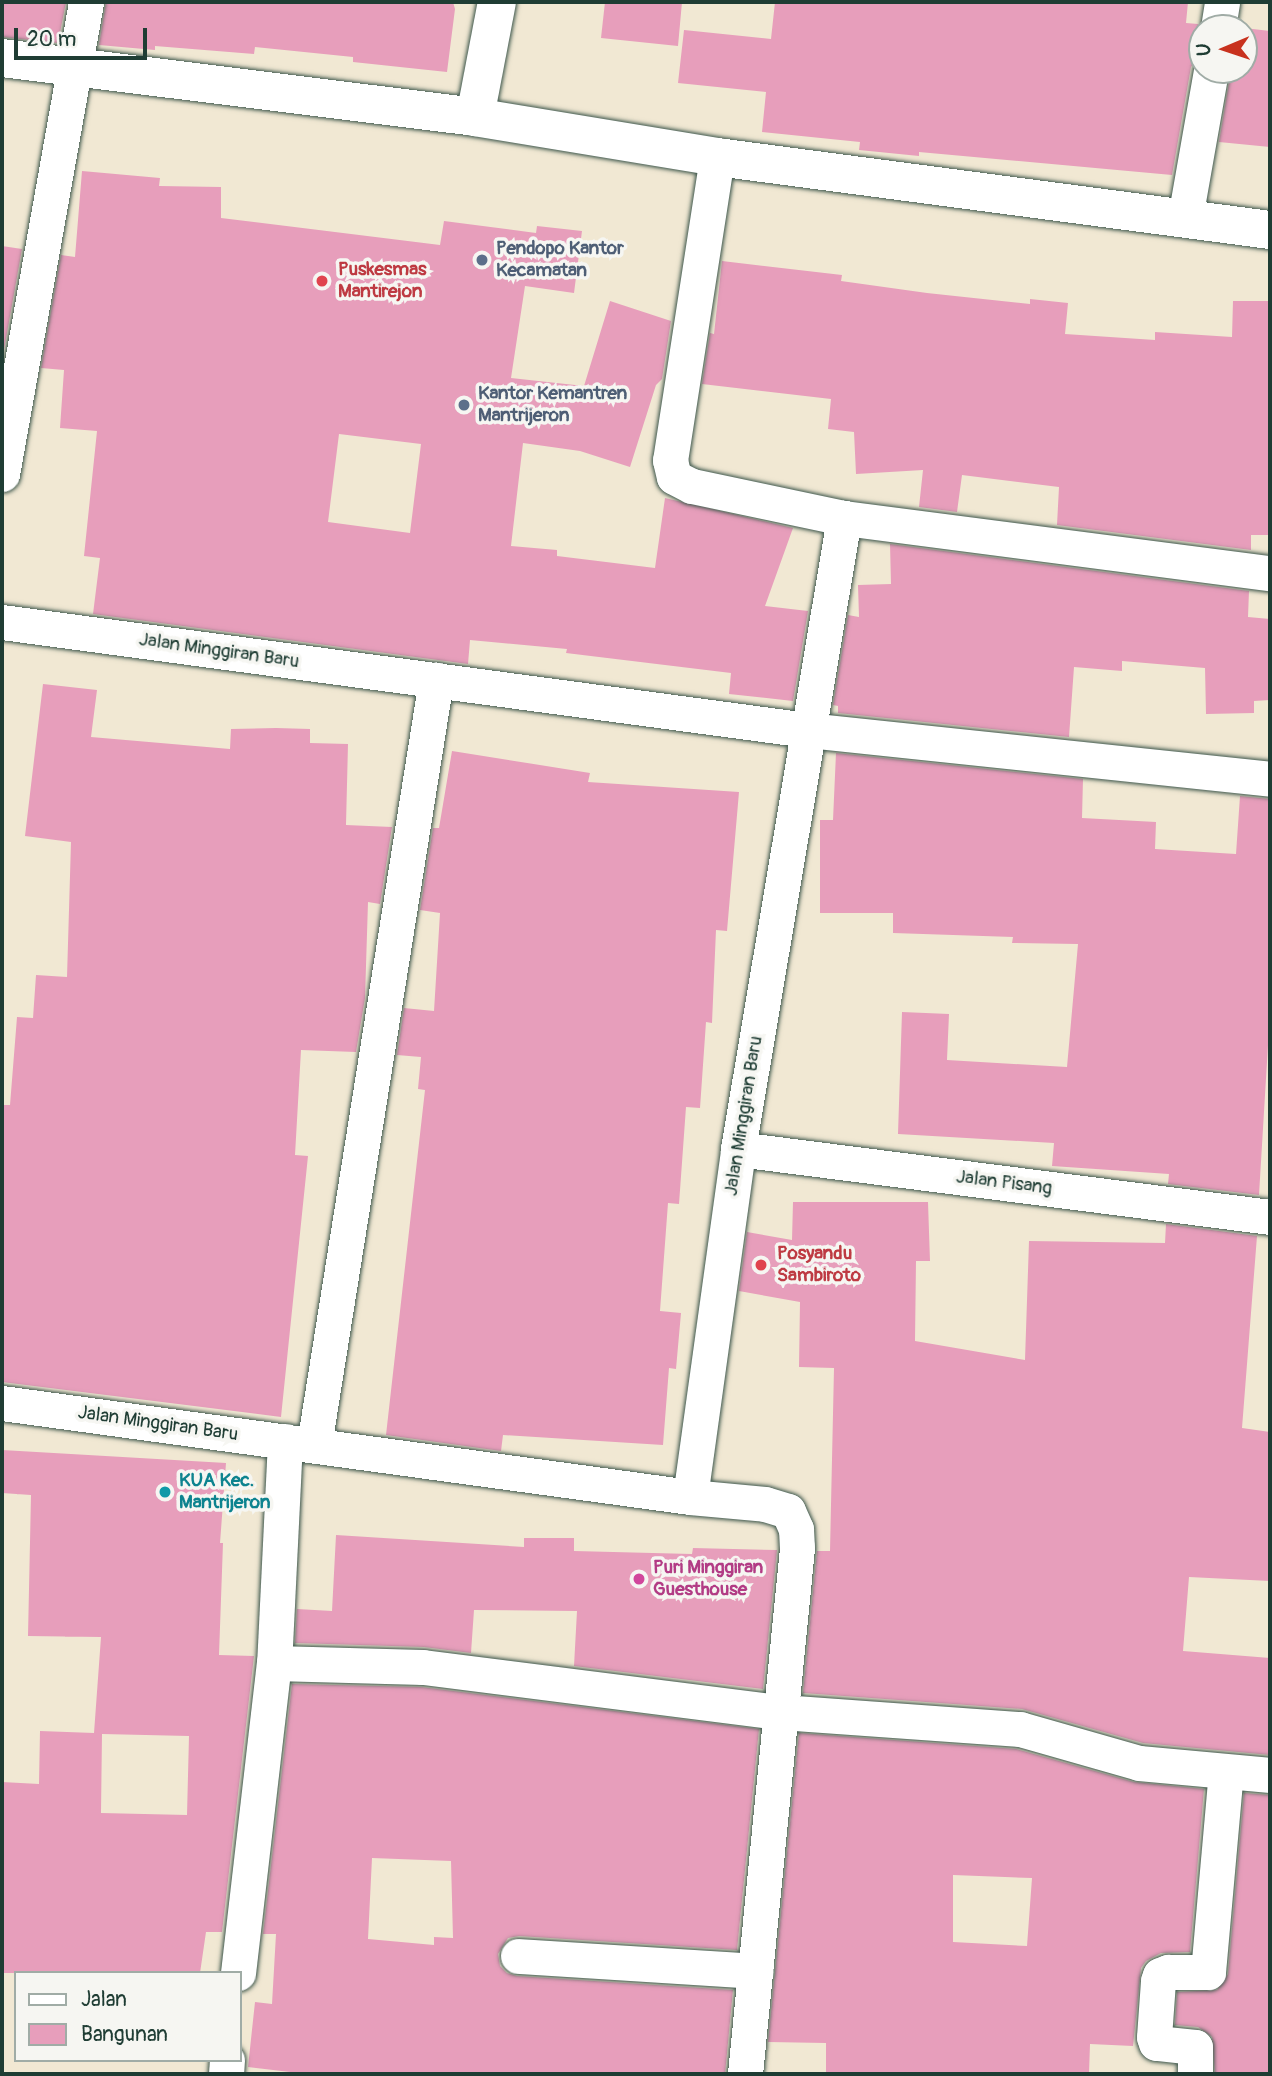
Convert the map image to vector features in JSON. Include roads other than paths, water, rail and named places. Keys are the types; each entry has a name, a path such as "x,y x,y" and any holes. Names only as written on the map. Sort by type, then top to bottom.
{"main road":[{"path":"475,117 497,2"},
{"path":"2,58 475,117 717,157 1270,230"}],"street":[{"path":"2,474 7,406 86,2"},
{"path":"1185,218 1209,84"},
{"path":"717,157 670,460 674,477 692,486 844,518 1270,573"},
{"path":"844,518 807,730 1270,779"},
{"name":"Jalan Minggiran Baru","path":"2,622 807,730 737,1149 690,1497 2,1402"},
{"path":"238,1971 300,1443 436,680"},
{"name":"Jalan Pisang","path":"737,1149 1270,1211"},
{"path":"690,1497 765,1504 788,1511 796,1529 797,1548 782,1712 746,2074"},
{"path":"274,1663 423,1667 782,1712 1020,1729 1139,1763 1270,1775"},
{"path":"1195,2074 1195,2047 1156,2043 1154,2037 1158,1981 1160,1975 1168,1972 1208,1972 1226,1772"},
{"path":"518,1956 756,1971"}],"place":[{"name":"Pendopo Kantor Kecamatan","path":"482,260"},
{"name":"Puskesmas Mantirejon","path":"322,281"},
{"name":"Kantor Kemantren Mantrijeron","path":"464,405"},
{"name":"Posyandu Sambiroto","path":"761,1265"},
{"name":"KUA Kec. Mantrijeron","path":"165,1492"},
{"name":"Puri Minggiran Guesthouse","path":"639,1579"}]}
